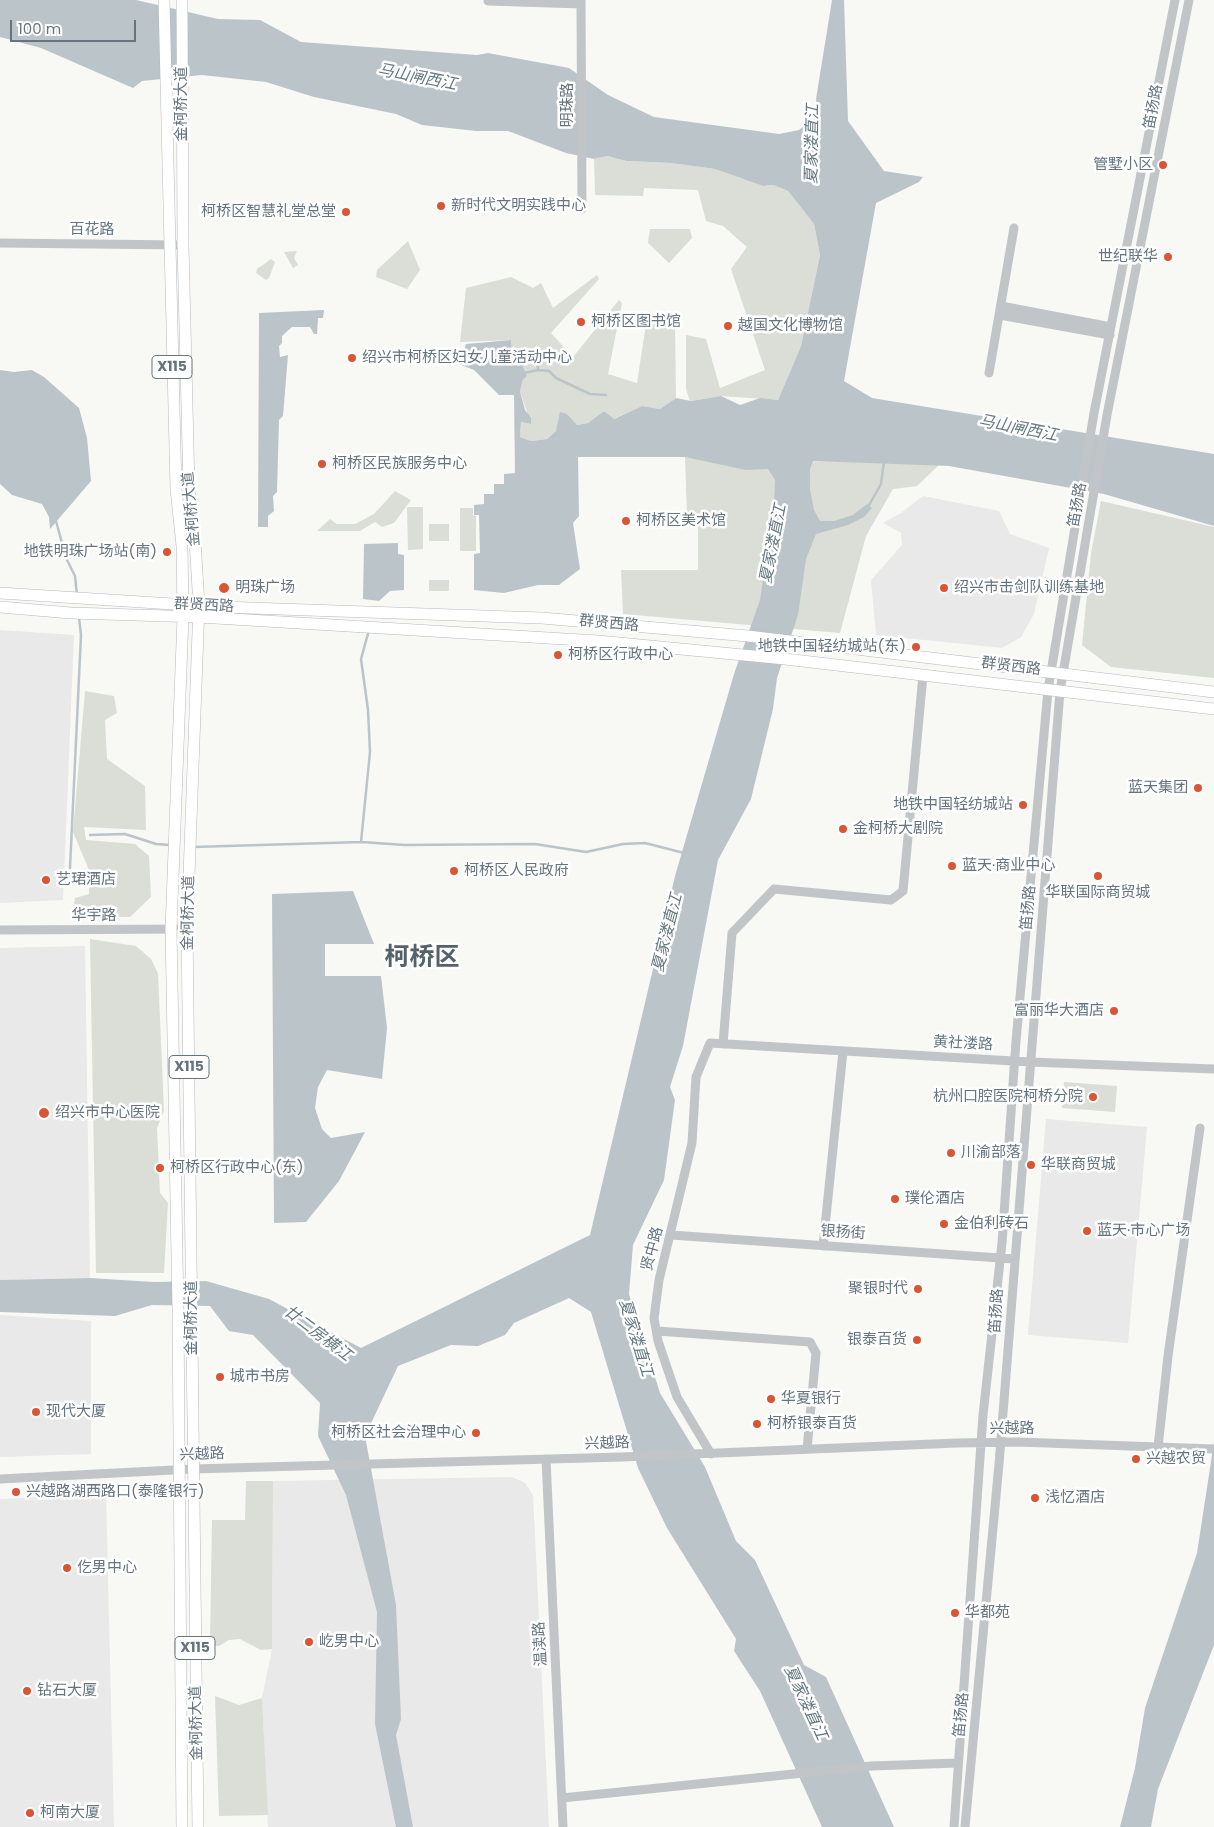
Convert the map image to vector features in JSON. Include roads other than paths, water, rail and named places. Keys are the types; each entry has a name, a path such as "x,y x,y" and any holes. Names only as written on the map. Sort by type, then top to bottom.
{"main road":[{"name":"金柯桥大道","path":"164,0 176,489 182,546 183,604 171,930 178,1277 182,1827"},
{"name":"金柯桥大道","path":"182,0 183,245 189,488 196,541 199,605 187,929 198,1827"},
{"name":"群贤西路","path":"0,593 360,613 542,618 748,636 1214,692"},
{"name":"群贤西路","path":"0,607 71,613 199,617 355,628 598,641 741,654 1214,709"}],"street":[{"name":"笛扬路","path":"965,1827 1001,1442 1030,1062 1054,691 1051,672 1094,413 1175,0"},
{"name":"笛扬路","path":"954,1827 981,1443 1000,1258 1014,1061 1054,691 1063,674 1107,415 1189,0"},
{"path":"488,1 581,2"},
{"name":"明珠路","path":"581,2 582,209"},
{"path":"989,373 1014,228"},
{"name":"百花路","path":"0,243 183,245"},
{"path":"1000,310 1110,331"},
{"path":"722,1044 732,933 774,889 891,900 903,891 923,675"},
{"name":"华宇路","path":"0,930 187,929"},
{"name":"黄社溇路","path":"710,1043 1030,1062 1214,1069"},
{"name":"贤中路","path":"707,1454 678,1397 656,1331 654,1318 658,1280 671,1235 692,1143 696,1077 710,1043"},
{"path":"824,1246 843,1051"},
{"path":"1158,1447 1168,1356 1200,1128"},
{"name":"银扬街","path":"671,1235 1014,1259"},
{"path":"656,1331 810,1342 816,1353 807,1449"},
{"name":"兴越路","path":"0,1479 193,1469 546,1460 1001,1442 1214,1449"},
{"name":"温渎路","path":"546,1460 563,1827"},
{"path":"562,1798 871,1766 958,1763"}],"water":[{"path":"0,0 136,0 218,19 260,20 301,42 477,55 488,53 569,68 608,95 654,117 779,134 799,130 818,115 816,99 832,0 844,0 848,121 884,171 923,177 919,182 876,203 844,381 872,398 1214,454 1214,526 1104,494 949,466 813,461 810,469 810,489 814,510 820,521 834,521 853,515 867,504 872,508 864,517 848,525 816,534 806,559 798,615 777,678 773,709 751,799 718,860 683,1046 670,1087 675,1100 664,1180 633,1245 629,1294 660,1393 705,1467 736,1541 755,1560 804,1665 826,1677 894,1827 822,1827 760,1691 734,1651 736,1639 667,1528 638,1468 591,1312 569,1298 514,1323 505,1335 478,1346 451,1345 398,1366 365,1436 396,1605 401,1719 396,1735 413,1827 396,1827 375,1724 377,1612 346,1495 318,1436 320,1403 253,1335 229,1331 210,1306 152,1305 115,1316 0,1312 0,1280 90,1278 154,1282 206,1281 269,1299 361,1348 590,1235 675,876 734,674 760,600 774,507 775,480 768,469 746,470 685,457 578,457 579,516 573,523 580,569 559,585 538,585 504,593 474,590 474,554 480,553 479,515 474,515 474,505 484,504 484,494 494,494 494,484 504,484 504,474 515,473 514,395 499,395 474,370 459,364 466,344 511,340 511,351 524,354 523,366 527,376 523,380 520,391 525,410 531,418 531,424 521,422 520,437 531,441 547,439 556,431 560,412 567,414 577,425 588,423 604,411 614,419 642,406 660,409 676,398 691,401 721,396 740,405 760,398 778,400 801,346 820,255 814,224 788,191 773,185 763,186 715,169 671,163 626,161 607,156 594,159 566,153 508,131 476,131 422,125 396,114 314,97 266,82 202,75 142,81 133,88 41,48 0,37"},
{"path":"324,310 323,318 318,318 317,334 314,334 310,327 292,327 282,336 282,343 279,346 280,357 288,355 283,416 279,420 277,492 273,496 274,511 268,516 268,527 258,527 259,313"},
{"path":"0,370 14,372 32,370 44,377 79,408 87,438 91,481 50,529 49,517 42,504 12,495 0,484"},
{"path":"398,543 398,554 404,555 404,590 390,591 379,601 363,599 364,544"},
{"path":"353,891 374,944 325,944 325,976 381,976 387,1028 382,1079 327,1070 318,1087 315,1108 322,1129 331,1138 365,1132 339,1181 306,1222 274,1223 272,894"},
{"path":"1214,1442 1214,1645 1158,1789 1151,1827 1120,1827 1135,1768 1145,1708 1197,1553"}],"waterway":[{"path":"545,352 537,356 538,370 549,371 556,378 590,394 606,395"},
{"path":"521,355 537,356"},
{"path":"524,373 538,370"},
{"path":"868,507 881,484 884,461"},
{"path":"56,521 66,558 75,576 77,595"},
{"path":"70,868 81,635 79,618"},
{"path":"361,842 370,752 368,710 361,659 369,630"},
{"path":"90,835 125,834 156,844 170,845"},
{"path":"193,847 361,842 405,845 535,844 586,852 623,844 645,843 684,853"}],"place":[{"name":"管墅小区","path":"1163,165"},
{"name":"新时代文明实践中心","path":"441,206"},
{"name":"柯桥区智慧礼堂总堂","path":"346,212"},
{"name":"世纪联华","path":"1168,257"},
{"name":"柯桥区图书馆","path":"581,322"},
{"name":"越国文化博物馆","path":"728,326"},
{"name":"绍兴市柯桥区妇女儿童活动中心","path":"352,358"},
{"name":"柯桥区民族服务中心","path":"322,464"},
{"name":"柯桥区美术馆","path":"626,521"},
{"name":"地铁明珠广场站(南)","path":"167,552"},
{"name":"明珠广场","path":"224,588"},
{"name":"绍兴市击剑队训练基地","path":"944,588"},
{"name":"地铁中国轻纺城站(东)","path":"916,647"},
{"name":"柯桥区行政中心","path":"558,655"},
{"name":"蓝天集团","path":"1198,788"},
{"name":"地铁中国轻纺城站","path":"1023,805"},
{"name":"金柯桥大剧院","path":"843,829"},
{"name":"蓝天·商业中心","path":"952,866"},
{"name":"柯桥区人民政府","path":"454,871"},
{"name":"华联国际商贸城","path":"1098,876"},
{"name":"艺珺酒店","path":"46,880"},
{"name":"富丽华大酒店","path":"1114,1011"},
{"name":"杭州口腔医院柯桥分院","path":"1093,1097"},
{"name":"绍兴市中心医院","path":"44,1113"},
{"name":"川渝部落","path":"951,1153"},
{"name":"华联商贸城","path":"1031,1165"},
{"name":"柯桥区行政中心(东)","path":"160,1168"},
{"name":"璞伦酒店","path":"895,1199"},
{"name":"金伯利砖石","path":"944,1224"},
{"name":"蓝天·市心广场","path":"1087,1231"},
{"name":"聚银时代","path":"918,1289"},
{"name":"银泰百货","path":"917,1340"},
{"name":"城市书房","path":"220,1377"},
{"name":"华夏银行","path":"771,1399"},
{"name":"现代大厦","path":"36,1412"},
{"name":"柯桥银泰百货","path":"757,1424"},
{"name":"柯桥区社会治理中心","path":"476,1433"},
{"name":"兴越农贸","path":"1136,1459"},
{"name":"兴越路湖西路口(泰隆银行)","path":"16,1492"},
{"name":"浅忆酒店","path":"1035,1498"},
{"name":"仡男中心","path":"67,1568"},
{"name":"华都苑","path":"955,1613"},
{"name":"屹男中心","path":"309,1642"},
{"name":"钻石大厦","path":"27,1691"},
{"name":"柯南大厦","path":"30,1813"}],"district":[{"name":"柯桥区","path":"422,959"}],"water label":[{"name":"马山闸西江","path":"417,78"},
{"name":"夏家溇直江","path":"813,144"},
{"name":"马山闸西江","path":"1018,429"},
{"name":"夏家溇直江","path":"774,544"},
{"name":"夏家溇直江","path":"668,933"},
{"name":"廿二房横江","path":"317,1334"},
{"name":"夏家溇直江","path":"635,1338"},
{"name":"夏家溇直江","path":"805,1703"}]}
